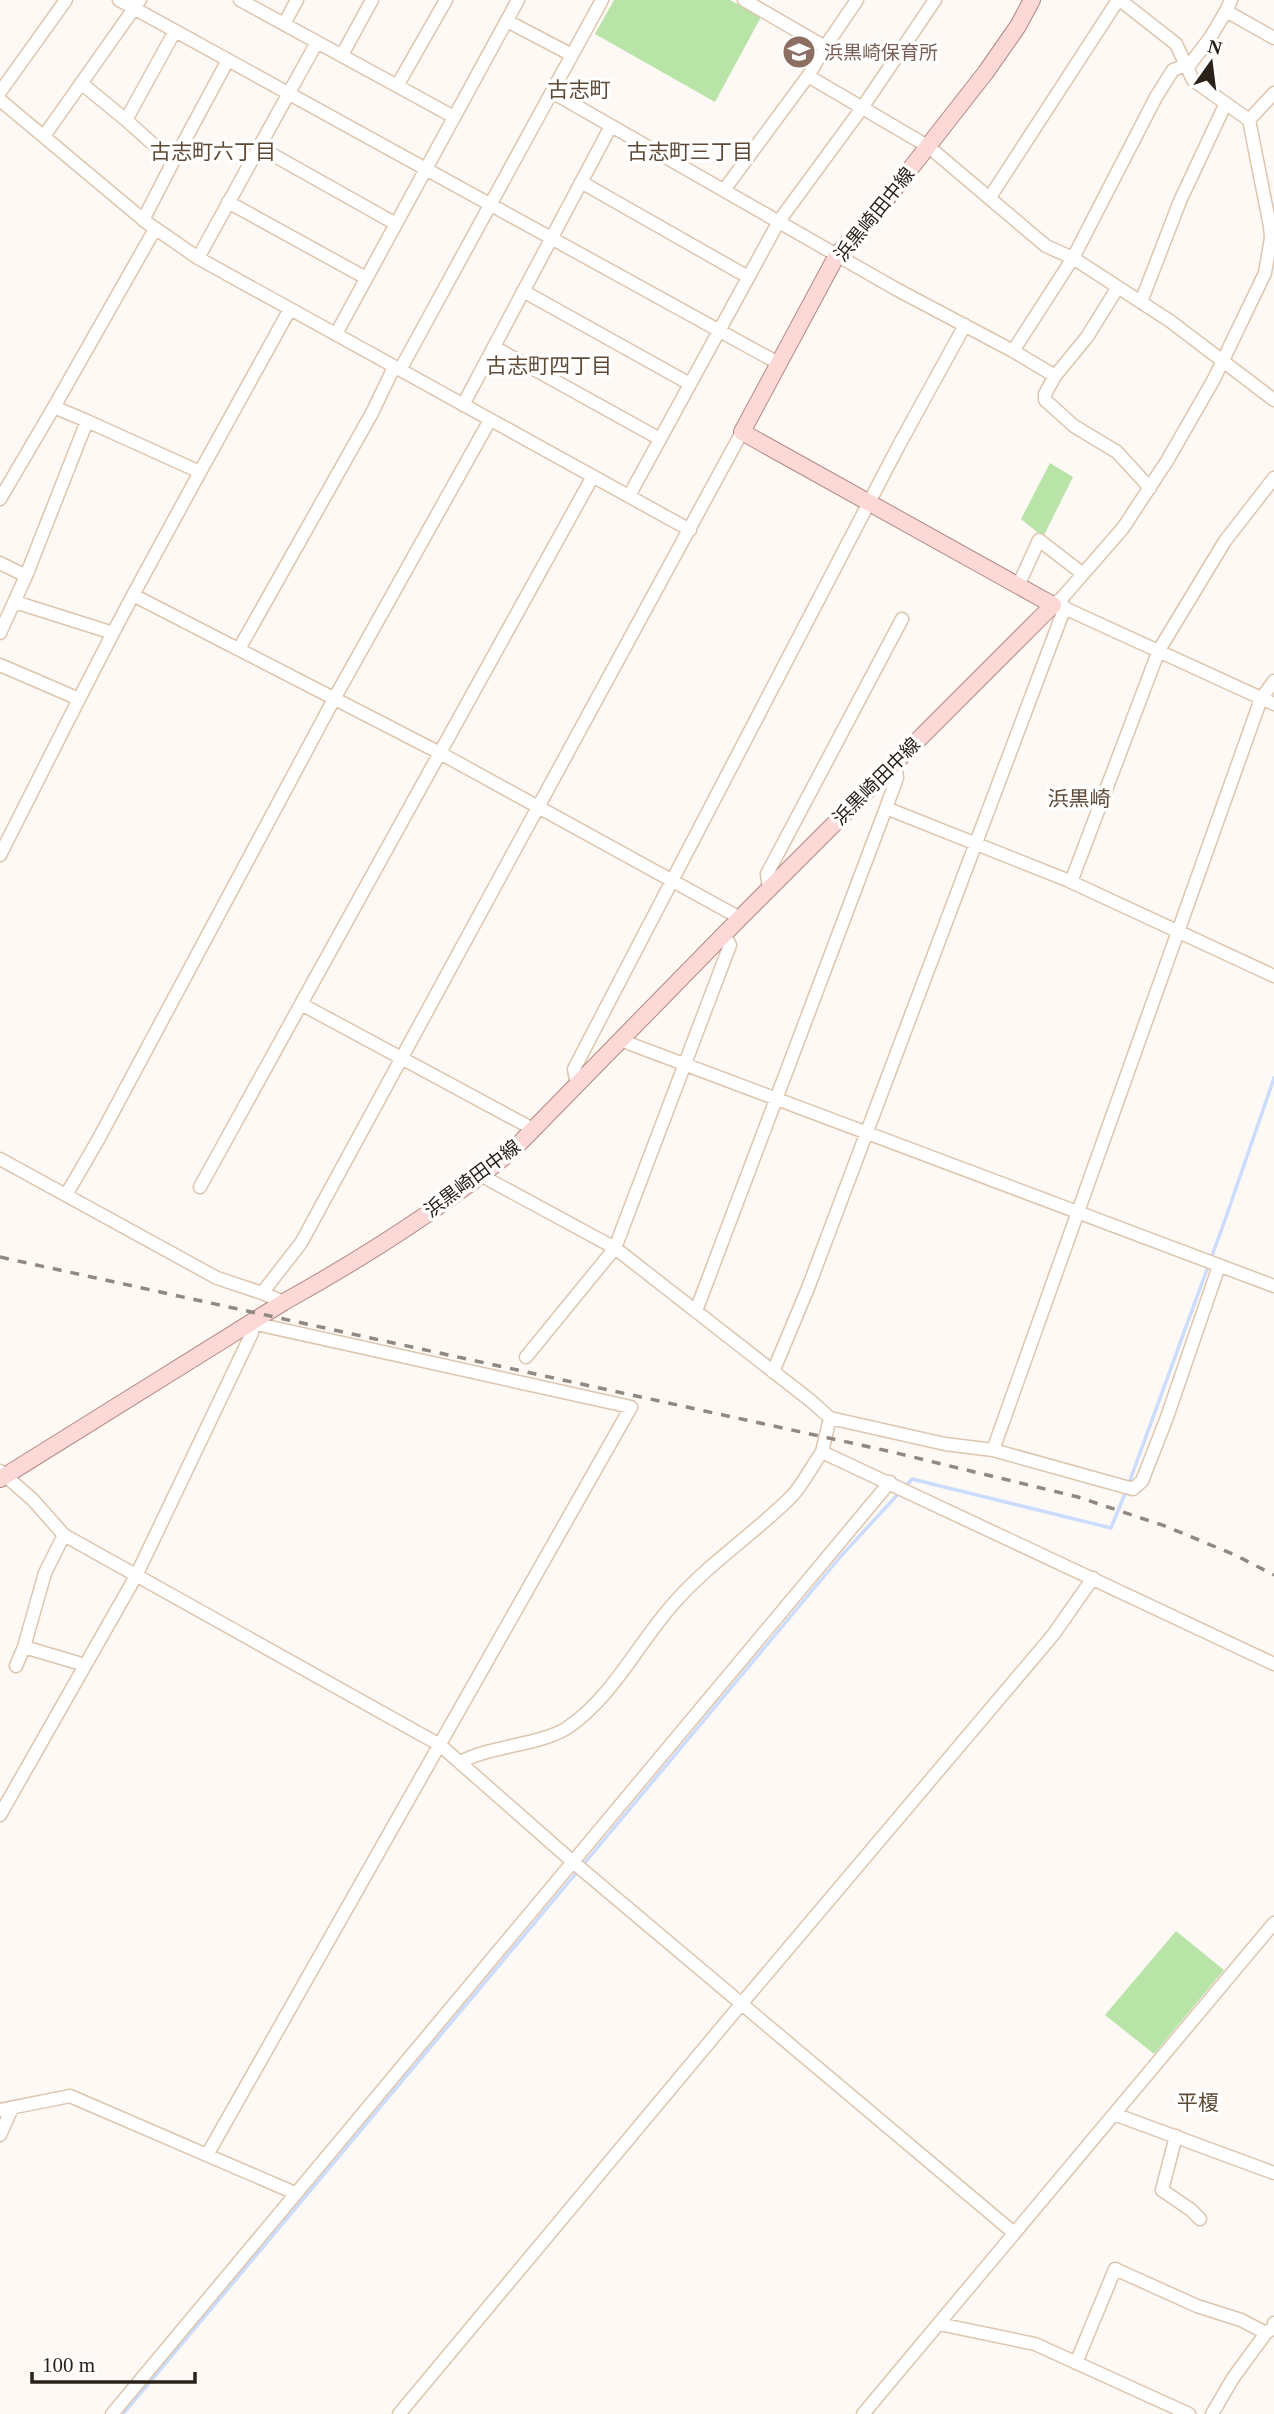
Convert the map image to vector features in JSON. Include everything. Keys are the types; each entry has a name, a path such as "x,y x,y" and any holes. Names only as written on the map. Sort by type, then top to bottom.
{"main road":[{"name":"浜黒崎田中線","path":"742,432 837,255 929,147 986,72 1018,26 1032,0"},
{"path":"742,432 1018,586 1059,606"},
{"name":"浜黒崎田中線","path":"2,1475 350,1264 481,1176 533,1129 895,763 1059,606"}],"street":[{"path":"0,92 66,0"},
{"path":"119,0 137,4 175,31 778,363"},
{"path":"240,0 454,117"},
{"path":"284,24 297,0"},
{"path":"342,55 372,0"},
{"path":"397,86 446,0"},
{"path":"335,334 518,0"},
{"path":"239,649 491,205 602,0"},
{"path":"744,0 825,47"},
{"path":"724,190 808,76 857,0"},
{"path":"629,496 779,221 862,108 935,0"},
{"path":"774,1372 975,844 1062,598 1123,528 1197,411 1265,273 1273,238 1267,173 1249,120 1193,80 1175,44 1123,1 990,197"},
{"path":"44,136 137,4"},
{"path":"1013,351 1073,258 1145,114 1173,70 1191,62 1229,6 1274,38"},
{"path":"507,21 572,55"},
{"path":"126,120 175,31"},
{"path":"198,258 317,42"},
{"path":"143,220 228,60"},
{"path":"808,76 929,147 1046,246 1073,258 1141,302 1274,400"},
{"path":"81,83 173,163"},
{"path":"552,92 1055,376"},
{"path":"1249,120 1274,93"},
{"path":"0,100 143,220 198,258 690,530"},
{"path":"1141,302 1180,201 1225,105"},
{"path":"463,405 611,125"},
{"path":"259,147 396,224"},
{"path":"581,182 748,277"},
{"path":"228,202 366,278"},
{"path":"0,499 155,229"},
{"path":"1118,287 1087,337 1055,376 1045,394 1045,400 1074,426 1116,452 1150,488"},
{"path":"523,291 690,384"},
{"path":"0,855 133,595 290,309"},
{"path":"577,1085 574,1069 869,503 965,325"},
{"path":"494,347 660,439"},
{"path":"54,407 200,472"},
{"path":"66,1195 334,699 490,420"},
{"path":"0,633 26,576 87,421"},
{"path":"262,1293 300,1243 742,432"},
{"path":"200,1187 593,476"},
{"path":"1071,882 1159,650 1225,541 1273,479"},
{"path":"1018,586 1040,540 1083,574"},
{"path":"0,563 26,576"},
{"path":"133,595 440,753 740,918"},
{"path":"15,602 113,633"},
{"path":"1059,606 1274,705"},
{"path":"769,889 767,874 902,619"},
{"path":"0,665 79,699"},
{"path":"993,1450 1261,699 1274,681"},
{"path":"696,1311 897,778 895,763"},
{"path":"886,808 1071,882 1274,976"},
{"path":"526,1357 615,1248 730,945 724,934"},
{"path":"301,1004 533,1129"},
{"path":"620,1040 1274,1286"},
{"path":"0,1159 217,1278 284,1302"},
{"path":"481,1176 615,1248 830,1418 945,1444 993,1450 1133,1489 1142,1481 1166,1420 1219,1266"},
{"path":"0,1815 136,1576 252,1333 252,1323 631,1407 208,2155"},
{"path":"461,1762 566,1729 594,1704 672,1604 709,1567 738,1545 794,1494 822,1452 830,1418"},
{"path":"822,1452 1274,1664"},
{"path":"2,1475 33,1500 64,1535 440,1745 573,1862 1014,2233"},
{"path":"112,2414 890,1482"},
{"path":"16,1666 45,1573 64,1535"},
{"path":"399,2414 1053,1634 1093,1578"},
{"path":"24,1647 85,1665"},
{"path":"863,2414 1274,1923"},
{"path":"0,2135 6,2109 70,2096 295,2193"},
{"path":"1114,2113 1274,2173"},
{"path":"1176,2136 1162,2190 1200,2219"},
{"path":"1076,2363 1115,2269 1197,2306 1272,2328 1233,2378 1212,2414"},
{"path":"939,2324 1035,2344 1189,2414"}],"green space":[{"path":"614,0 730,0 761,17 715,102 595,34"},
{"path":"1050,463 1073,477 1043,537 1021,519"},
{"path":"1176,1931 1224,1970 1154,2054 1105,2015"}],"waterway":[{"path":"1129,1483 1274,1078"},
{"path":"905,1487 912,1479 1111,1528 1126,1491"},
{"path":"583,1865 841,1556 900,1492"},
{"path":"123,2414 578,1871"}],"railway":[{"path":"0,1257 888,1451 1078,1497 1165,1526 1235,1555 1274,1575"}],"place":[{"name":"浜黒崎保育所","path":"799,52"}],"district":[{"name":"古志町","path":"579,90"},
{"name":"古志町六丁目","path":"213,152"},
{"name":"古志町三丁目","path":"690,152"},
{"name":"古志町四丁目","path":"549,366"},
{"name":"浜黒崎","path":"1079,799"},
{"name":"平榎","path":"1198,2103"}]}
